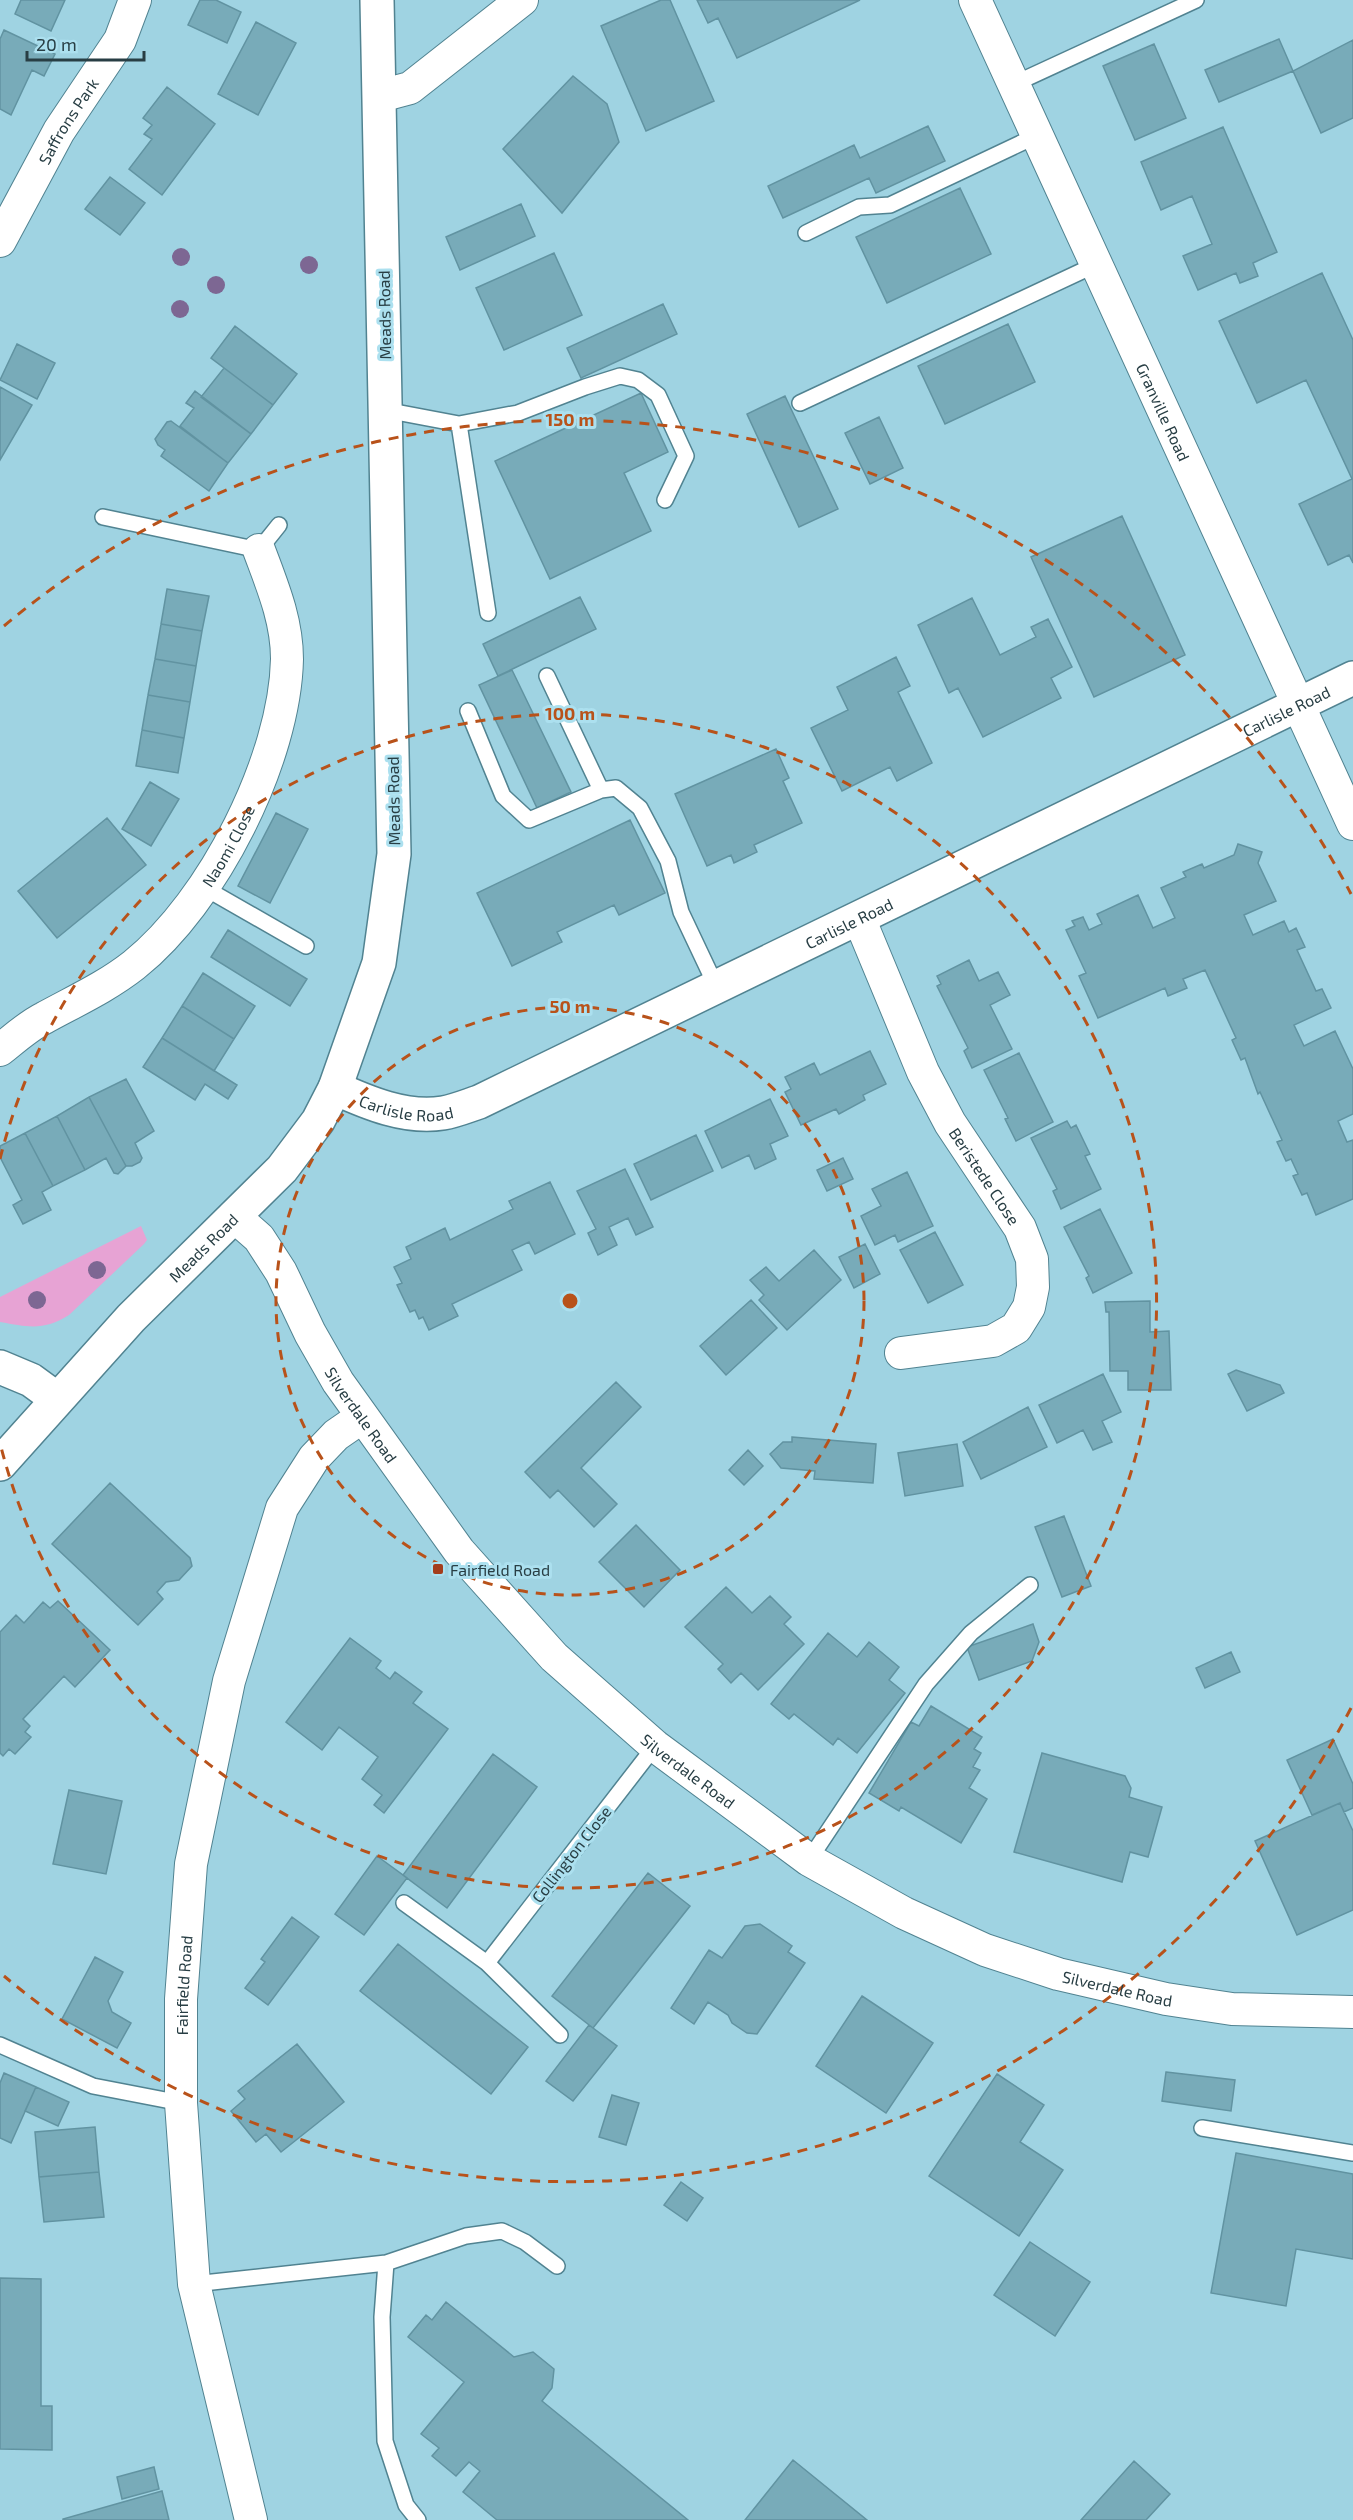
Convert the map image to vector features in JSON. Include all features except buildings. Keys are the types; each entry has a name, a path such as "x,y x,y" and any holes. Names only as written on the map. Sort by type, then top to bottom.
{"street":[{"name":"Saffrons Park","path":"0,241 59,131 120,40 135,0"},
{"name":"Meads Road","path":"0,1464 131,1317 282,1169 318,1121 335,1088 379,963 394,854 377,0"},
{"path":"380,96 410,88 522,0"},
{"name":"Granville Road","path":"975,0 1353,824"},
{"name":"Naomi Close","path":"0,1050 41,1019 92,994 135,964 183,916 226,849 266,767 282,711 287,658 282,612 259,550"},
{"name":"Carlisle Road","path":"335,1088 361,1100 398,1112 442,1113 479,1102 1353,678"},
{"name":"Beristede Close","path":"859,918 923,1072 950,1123 1020,1228 1032,1259 1033,1287 1029,1307 1016,1328 993,1341 901,1353"},
{"name":"Silverdale Road","path":"234,1216 259,1238 281,1272 310,1333 338,1382 459,1551 554,1657 655,1746 810,1860 904,1913 986,1950 1058,1974 1166,1999 1232,2009 1353,2012"},
{"path":"0,1367 31,1380 57,1399"},
{"name":"Fairfield Road","path":"251,2520 194,2284 181,2103 181,1999 191,1864 229,1681 282,1508 314,1458 336,1435 362,1417"}],"lane":[{"path":"1014,84 1197,0"},
{"path":"806,233 859,207 890,205 1038,135"},
{"path":"800,403 1097,264"},
{"path":"386,410 459,424 518,413 620,376 638,380 658,395 686,456 664,500"},
{"path":"459,424 488,614"},
{"path":"103,517 259,550 279,525"},
{"path":"547,676 601,790"},
{"path":"468,711 502,796 529,820 601,790 616,788 640,808 668,861 681,912 716,986"},
{"path":"203,887 306,946"},
{"path":"810,1860 926,1684 971,1633 1030,1585"},
{"name":"Collington Close","path":"487,1963 655,1746"},
{"path":"404,1903 487,1963 560,2034"},
{"path":"0,2045 93,2086 181,2103"},
{"path":"1202,2128 1353,2153"},
{"path":"194,2284 386,2263 466,2236 502,2231 525,2242 557,2266"},
{"path":"386,2263 382,2317 386,2441 406,2505 418,2520"}],"shaded area":[{"path":"141,1226 147,1240 144,1244 69,1315 43,1326 0,1322 0,1297"}],"place":[{"name":"Fairfield Road","path":"438,1569"}]}
